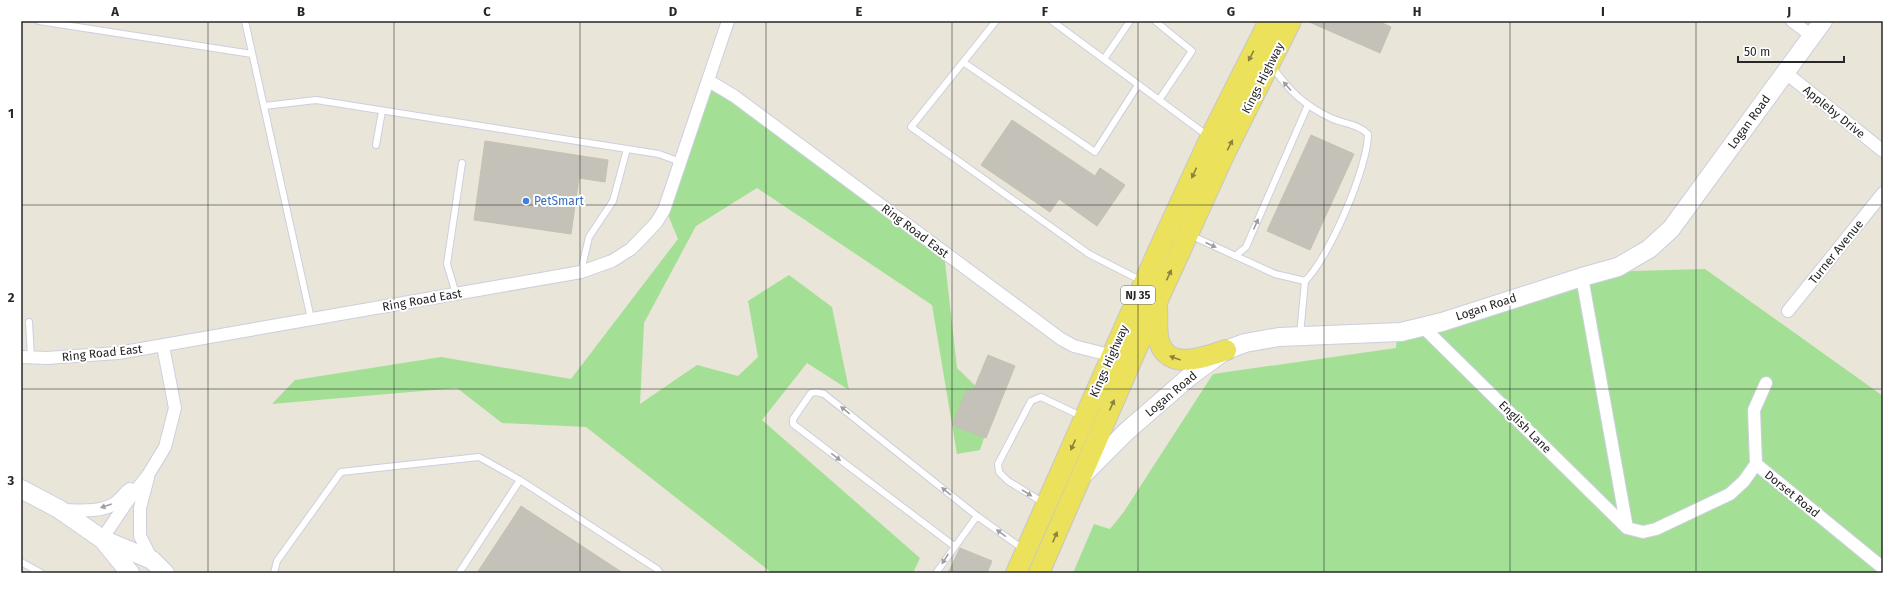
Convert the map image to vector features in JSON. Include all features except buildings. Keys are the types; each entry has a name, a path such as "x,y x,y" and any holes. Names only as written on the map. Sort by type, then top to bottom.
{"main road":[{"name":"Kings Highway","path":"1016,573 1144,282 1210,138 1269,21"},
{"name":"Kings Highway","path":"1039,573 1188,234 1226,151 1291,21"},
{"path":"1157,302 1159,340 1162,349 1169,355 1185,361 1226,350"}],"street":[{"name":"Ring Road East","path":"26,357 96,355 163,346 581,272 612,261 631,249 643,238 664,210 728,21"},
{"path":"1792,21 1812,36"},
{"name":"Logan Road","path":"1080,479 1127,431 1189,377 1226,350 1245,343 1279,337 1401,332 1582,277 1610,270 1629,262 1649,249 1664,236 1823,21"},
{"name":"Appleby Drive","path":"1786,72 1883,151"},
{"name":"Ring Road East","path":"709,80 734,96 1061,339 1074,346 1112,355 1131,362"},
{"name":"Turner Avenue","path":"1788,311 1883,193"},
{"path":"1582,277 1627,528"},
{"name":"English Lane","path":"1423,326 1627,528"},
{"path":"102,539 127,502 148,475 165,447 174,408 163,346"},
{"path":"1756,464 1754,410 1766,383"},
{"name":"Dorset Road","path":"1627,528 1644,532 1656,529 1730,494 1744,481 1756,464 1883,568"},
{"path":"59,510 104,508 114,504 133,486 148,475"},
{"path":"148,475 140,508 140,536 152,560 165,573"},
{"path":"21,489 59,510 102,539 152,560"},
{"path":"102,539 130,573"}],"lane":[{"path":"39,21 252,54"},
{"path":"245,21 311,319"},
{"path":"996,21 911,127 1089,254 1144,282"},
{"path":"1052,21 1210,138"},
{"path":"1104,59 1130,21"},
{"path":"1155,21 1192,51 1159,100"},
{"path":"963,62 1095,152 1138,85"},
{"path":"1270,63 1286,86 1308,105 1332,119 1363,129 1368,134 1368,146 1352,194 1336,232 1313,273 1305,281 1300,335"},
{"path":"264,106 316,100 658,154 680,162"},
{"path":"1235,256 1246,247 1308,105"},
{"path":"376,145 382,111"},
{"path":"581,272 589,237 613,201 626,149"},
{"path":"456,294 447,264 462,163"},
{"path":"1188,234 1275,274 1305,281"},
{"path":"26,357 29,322"},
{"path":"954,546 793,424 793,420 811,393 816,392 824,394 977,516 1026,551"},
{"path":"1047,505 1008,481 999,472 998,464 1032,401 1041,397 1085,418"},
{"path":"274,573 277,561 341,472 479,457 520,480 657,569 660,573"},
{"path":"459,573 520,480"},
{"path":"936,573 977,516"},
{"path":"21,562 41,573"}],"green space":[{"path":"707,76 944,253 957,368 995,405 980,450 957,454 932,305 757,188 696,226 644,323 640,404 697,365 738,376 758,357 748,301 789,275 832,307 849,390 807,363 762,420 920,558 913,573 772,573 586,427 502,423 457,388 272,404 295,380 441,357 571,379 678,239 663,203"},
{"path":"1705,269 1883,396 1883,573 1073,573 1094,524 1110,529 1123,513 1213,374 1396,348 1397,332 1632,271"}],"place":[{"name":"PetSmart","path":"526,201"}]}
